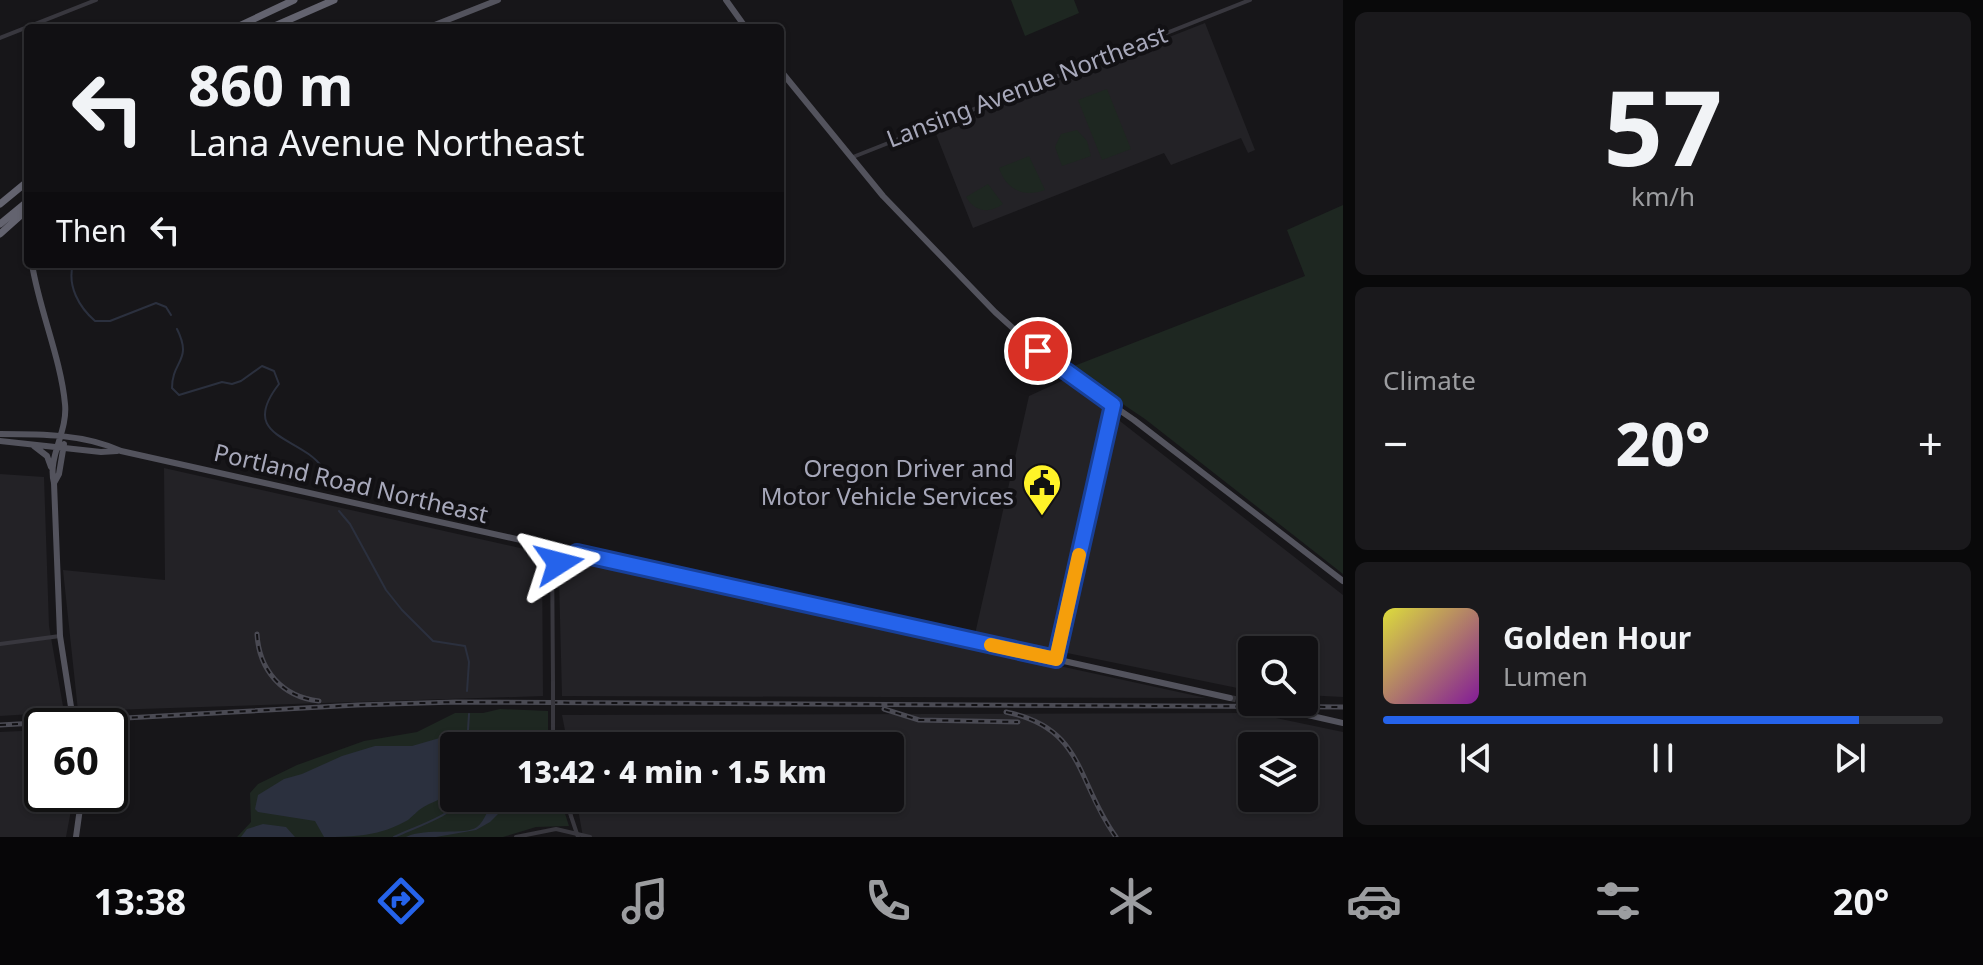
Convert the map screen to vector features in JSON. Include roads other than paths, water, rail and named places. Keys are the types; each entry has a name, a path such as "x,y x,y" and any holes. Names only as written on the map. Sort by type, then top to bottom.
{"highway":[{"path":"243,24 294,0"},
{"path":"279,24 334,0"},
{"path":"0,204 24,184"},
{"path":"0,224 24,204"},
{"path":"0,234 24,213"}],"main road":[{"path":"437,24 498,0"},
{"path":"726,0 743,24"},
{"path":"784,75 851,159 914,230 995,312 1055,366 1113,405 1343,581"},
{"path":"33,268 64,397 59,474 54,483"},
{"name":"Portland Road Northeast","path":"0,434 104,443 121,451 1230,698"},
{"name":"Portland Road Northeast","path":"0,441 101,452 121,451"},
{"path":"31,444 47,456 54,483 60,636 71,708"},
{"path":"52,470 61,448"},
{"path":"552,575 560,561 577,553"},
{"path":"1312,716 1343,723"},
{"path":"76,837 79,812"}],"street":[{"path":"35,24 96,0"},
{"name":"Lansing Avenue Northeast","path":"851,159 1250,0"},
{"path":"0,38 24,28"},
{"path":"1056,659 1113,405"},
{"path":"552,547 553,732"},
{"path":"0,644 60,636"},
{"path":"570,812 578,837"},
{"path":"516,837 556,829 590,837"}],"water":[{"path":"440,738 440,798 408,820 387,829 357,836 324,837 315,821 255,809 258,795 284,779 375,746 412,746"},
{"path":"500,812 476,830 436,837 406,837 424,832 471,830 486,814"},
{"path":"263,824 286,827 295,837 241,837 247,829"}],"waterway":[{"path":"72,268 76,296 95,321 110,321 156,303 166,307 171,315"},
{"path":"177,329 183,348 172,388 179,395 222,382 232,384 241,381 262,366 274,371 279,384 268,402 265,415 268,426 312,457 323,469 327,486"},
{"path":"339,511 350,524 386,590 402,610 433,641 465,646 469,662 467,691"},
{"path":"468,732 469,714"},
{"path":"394,837 447,812"}],"tunnel":[{"path":"1230,698 1238,700"}],"railway":[{"path":"257,634 262,659 275,680 294,694 319,701"},
{"path":"0,725 455,702 1343,707"},
{"path":"884,709 919,720 1018,722"},
{"path":"1006,712 1032,720 1065,744 1116,837"}],"place":[{"name":"Oregon Driver and Motor Vehicle Services","path":"1042,517"}]}
